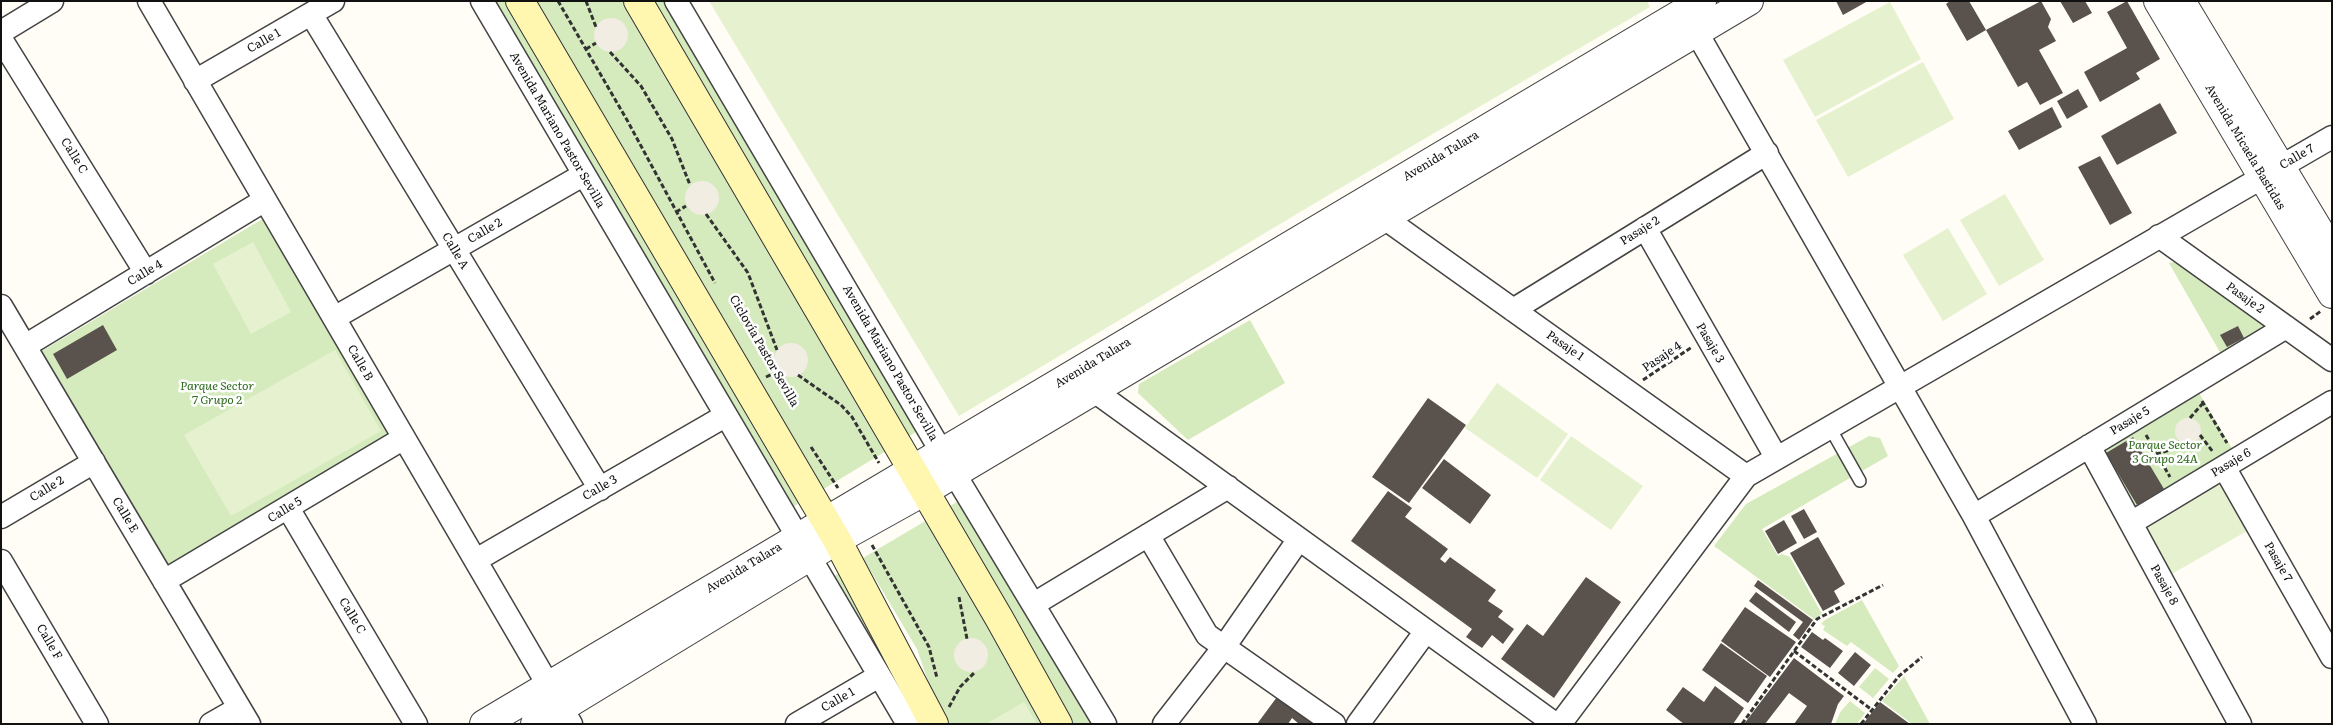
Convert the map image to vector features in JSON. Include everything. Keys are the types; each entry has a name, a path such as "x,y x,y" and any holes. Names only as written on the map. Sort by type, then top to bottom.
{"main road":[{"path":"520,1 831,530 942,713"},
{"path":"638,1 909,481 1058,724"}],"street":[{"path":"1,32 52,1"},
{"name":"Calle B","path":"149,1 561,705"},
{"name":"Calle 1","path":"195,81 333,1"},
{"name":"Avenida Mariano Pastor Sevilla","path":"482,1 908,724"},
{"name":"Avenida Mariano Pastor Sevilla","path":"676,1 1104,724"},
{"name":"Avenida Talara","path":"948,463 1689,12 1749,1"},
{"name":"Avenida Micaela Bastidas","path":"2158,1 2272,172 2332,252"},
{"name":"Avenida Micaela Bastidas","path":"2181,1 2272,172 2328,302"},
{"path":"1689,12 1767,153 1974,516 2085,724"},
{"name":"Avenida Talara","path":"535,724 802,547 909,481 1093,390 1383,217 1689,12"},
{"name":"Calle A","path":"311,14 600,489"},
{"name":"Calle C","path":"1,39 146,273"},
{"name":"Calle 7","path":"1746,476 1829,426 2332,137"},
{"name":"Pasaje 2","path":"1513,310 1767,153"},
{"name":"Calle 2","path":"334,318 583,175"},
{"name":"Calle 4","path":"25,346 265,200"},
{"name":"Pasaje 1","path":"1383,217 1746,476"},
{"name":"Pasaje 3","path":"1645,228 1776,457"},
{"name":"Pasaje 2","path":"2159,236 2332,360"},
{"name":"Calle E","path":"1,306 244,716"},
{"name":"Pasaje 5","path":"1974,516 2289,329"},
{"path":"1093,390 1555,724"},
{"name":"Pasaje 6","path":"2130,523 2227,457 2332,402"},
{"name":"Calle 3","path":"476,560 725,416"},
{"name":"Calle 5","path":"164,581 404,438"},
{"name":"Pasaje 8","path":"2089,446 2240,724"},
{"name":"Pasaje 7","path":"2227,457 2332,657"},
{"name":"Calle 2","path":"1,517 94,462"},
{"path":"1560,724 1746,476"},
{"path":"1034,604 1228,487"},
{"name":"Calle C","path":"288,508 416,724"},
{"path":"1148,536 1207,635 1334,724"},
{"path":"1164,724 1224,647 1299,538"},
{"name":"Calle F","path":"1,561 97,724"},
{"path":"1358,724 1426,631"},
{"name":"Calle 1","path":"797,724 879,676"},
{"name":"Avenida Talara","path":"484,724 561,705"},
{"path":"211,724 244,716"}],"lane":[{"path":"1829,426 1860,481"}],"path":[{"name":"Ciclovía Pastor Sevilla","path":"558,1 586,48 717,287"},
{"path":"586,1 596,27"},
{"path":"586,48 596,43"},
{"path":"610,52 641,86 672,139 690,185"},
{"path":"676,212 686,206"},
{"path":"706,214 748,273 777,350"},
{"path":"2289,329 2328,302"},
{"name":"Pasaje 4","path":"1627,391 1707,337"},
{"name":"Ciclovía Pastor Sevilla","path":"762,369 771,385"},
{"path":"766,377 779,371"},
{"path":"798,375 841,404 909,481"},
{"path":"2199,396 2227,457"},
{"path":"2190,418 2203,403"},
{"path":"2144,431 2173,482"},
{"path":"807,441 855,516 929,647 939,684"},
{"path":"2156,454 2170,450 2180,441"},
{"path":"1742,724 1817,620 1882,585"},
{"path":"1794,651 1872,710"},
{"path":"1860,724 1899,676 1922,657"},
{"path":"942,713 960,687 975,672"}],"green space":[{"path":"491,1 508,1 803,500 789,510"},
{"path":"534,1 622,1 886,451 822,490"},
{"path":"646,1 667,1 922,428 903,440"},
{"path":"709,1 1647,1 1650,7 1337,190 959,416"},
{"path":"1890,2 1921,59 1815,117 1783,60"},
{"path":"1923,62 1954,119 1848,177 1816,120"},
{"path":"2005,194 2044,260 1999,286 1960,220"},
{"name":"Parque Sector 7 Grupo 2","path":"264,218 395,436 169,567 42,351"},
{"path":"1948,228 1987,294 1943,321 1903,255"},
{"path":"253,242 291,312 251,334 213,264"},
{"path":"2174,262 2264,326 2221,354 2169,263"},
{"path":"1250,320 1285,383 1188,440 1138,393 1139,384"},
{"path":"335,350 381,431 231,516 184,435"},
{"path":"1497,383 1568,434 1537,478 1465,428"},
{"name":"Parque Sector 3 Grupo 24A","path":"2196,388 2236,455 2134,516 2094,449"},
{"path":"1571,436 1643,486 1611,530 1540,480"},
{"path":"1869,436 1880,438 1888,456 1762,529 1778,556 1782,554 1790,557 1822,614 1814,619 1714,546 1746,504"},
{"path":"2220,484 2247,531 2170,575 2143,528"},
{"path":"963,499 1094,724 1068,724 946,508"},
{"path":"927,520 1044,724 946,724 937,707 917,649 863,558"},
{"path":"844,569 922,724 832,578"},
{"path":"1862,600 1899,666 1893,673 1851,642 1847,646 1823,630 1825,626 1821,624 1825,620"},
{"path":"1875,668 1889,679 1873,698 1859,687"},
{"path":"1904,676 1930,724 1912,724 1882,701"},
{"path":"1850,701 1865,713 1857,724 1835,724 1841,711"},
{"path":"1024,702 1037,724 986,724"}],"shaded area":[{"path":"611,18 623,23 628,35 623,47 611,52 599,47 594,35 599,23"},
{"path":"702,181 714,186 719,198 714,210 702,215 690,210 685,198 690,186"},
{"path":"791,343 798,344 803,348 807,353 807,367 803,372 798,376 791,377 784,376 779,372 775,367 774,360 775,353 779,348 784,344"},
{"path":"2188,418 2197,422 2201,431 2197,440 2188,444 2179,440 2175,431 2179,422"},
{"path":"971,638 978,639 983,643 987,648 987,662 983,667 978,671 971,672 964,671 959,667 955,662 954,655 955,648 959,643 964,639"}],"building":[{"path":"1836,1 1868,1 1843,15"},
{"path":"1950,1 1969,1 1986,30 1967,41 1946,4"},
{"path":"2041,1 2051,19 2048,27 2056,41 2039,50 2063,93 2040,105 2027,82 2018,87 1986,30"},
{"path":"2060,1 2085,1 2092,13 2073,23"},
{"path":"2127,1 2160,59 2136,73 2140,79 2100,102 2084,72 2127,48 2107,12"},
{"path":"2078,89 2088,107 2067,119 2057,101"},
{"path":"2160,103 2177,133 2117,165 2101,136"},
{"path":"2052,107 2062,127 2019,150 2008,131"},
{"path":"2100,156 2132,213 2110,225 2078,167"},
{"path":"103,325 117,350 67,379 53,354"},
{"path":"2238,326 2244,338 2227,347 2220,335"},
{"path":"1428,398 1466,425 1409,503 1372,477"},
{"path":"2133,437 2164,489 2137,505 2106,453"},
{"path":"1444,459 1491,495 1470,524 1422,488"},
{"path":"1388,491 1412,508 1405,517 1448,549 1440,559 1445,563 1450,557 1496,590 1488,601 1503,611 1498,617 1514,629 1503,644 1492,635 1482,648 1466,637 1472,629 1351,541"},
{"path":"1804,509 1817,532 1804,539 1791,516"},
{"path":"1784,520 1797,543 1778,554 1765,531"},
{"path":"1818,537 1845,584 1834,591 1840,602 1823,611 1790,553"},
{"path":"1586,577 1621,602 1554,698 1501,659 1527,624 1543,636"},
{"path":"1758,580 1813,620 1799,640 1793,635 1803,622 1754,586"},
{"path":"1756,592 1796,622 1789,632 1749,601"},
{"path":"1745,607 1796,642 1770,677 1721,641"},
{"path":"1812,632 1823,640 1825,638 1843,651 1830,668 1801,647"},
{"path":"1721,643 1767,676 1748,703 1702,670"},
{"path":"1855,652 1871,665 1854,686 1838,673"},
{"path":"1794,658 1844,696 1838,704 1831,724 1794,724 1807,706 1789,693 1765,724 1744,724"},
{"path":"1715,686 1744,708 1733,724 1684,724 1666,710 1683,687 1704,702"},
{"path":"1277,697 1314,724 1299,724 1292,718 1288,724 1257,724"},
{"path":"1880,702 1910,724 1863,724"}]}
